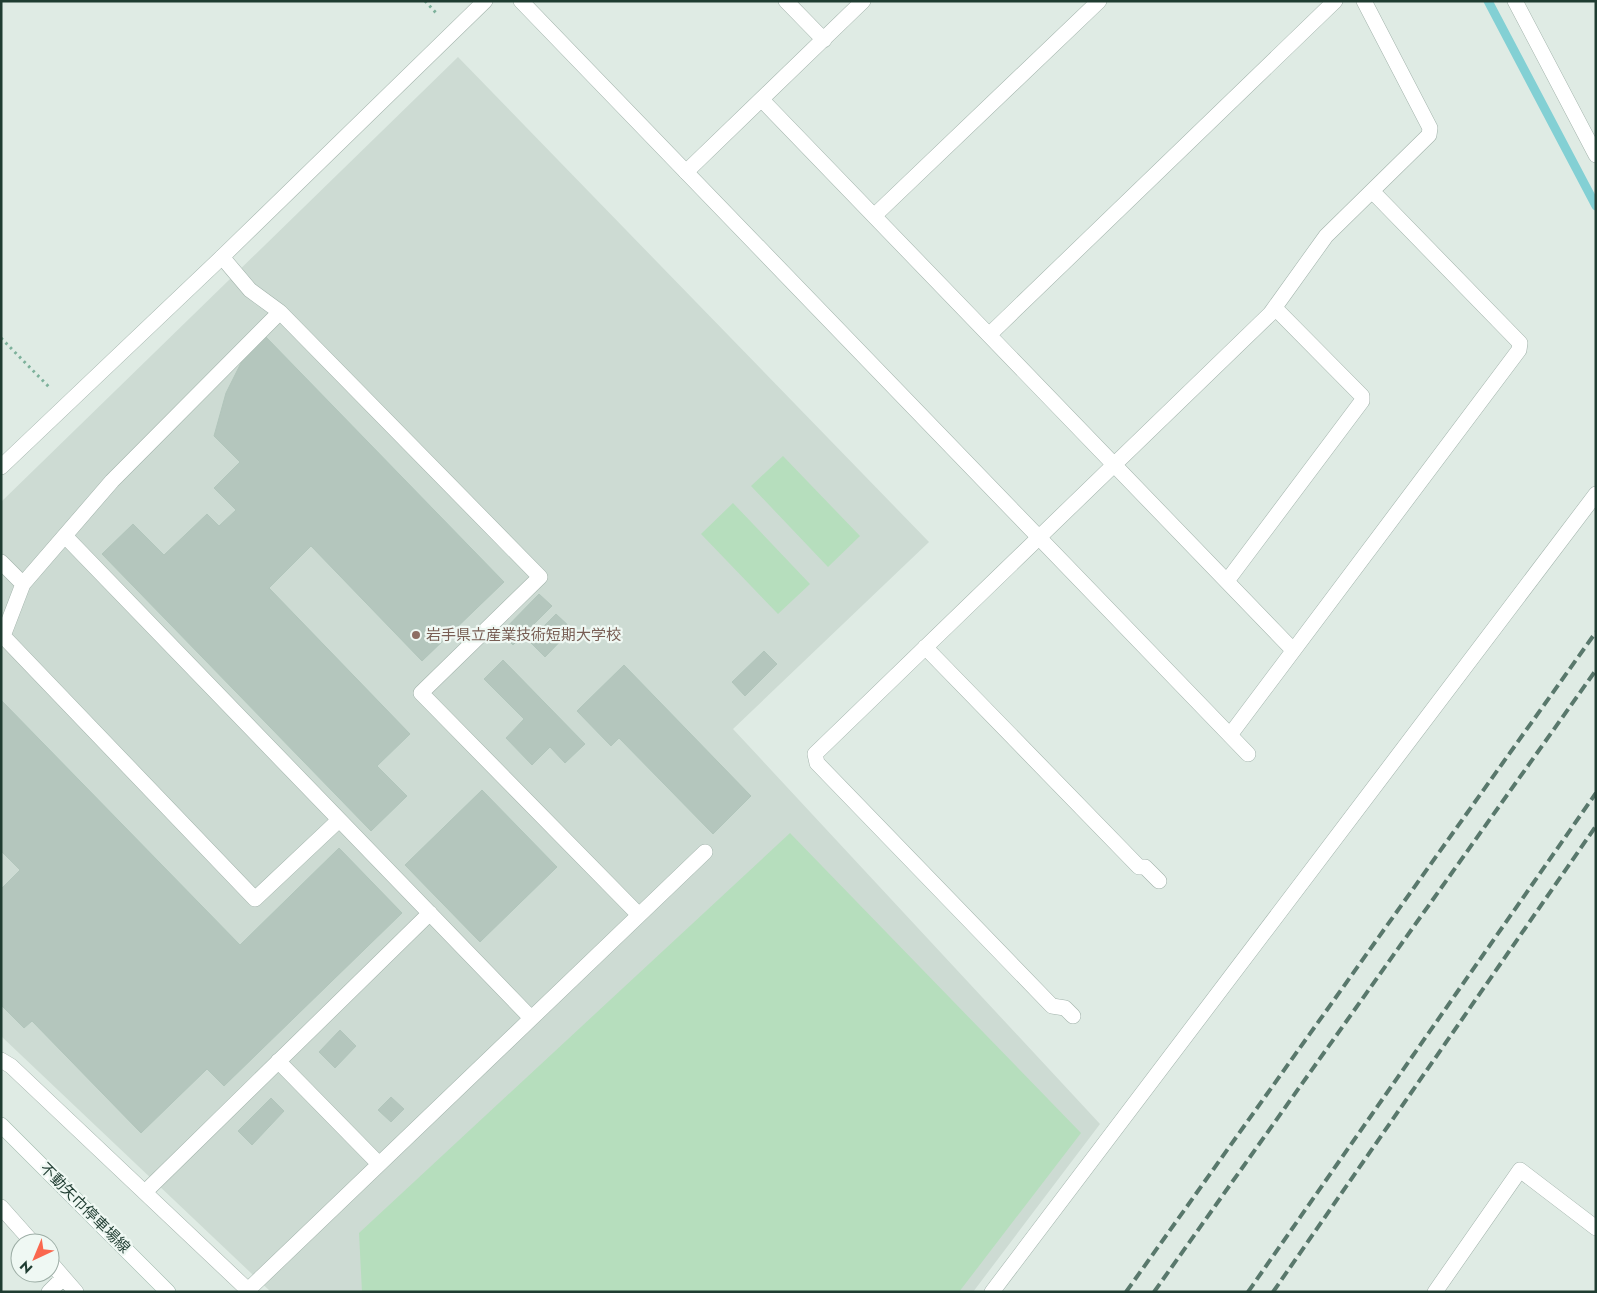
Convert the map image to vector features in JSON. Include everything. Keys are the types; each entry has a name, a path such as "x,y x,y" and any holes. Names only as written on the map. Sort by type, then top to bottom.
{"street":[{"path":"1,467 222,257 485,1"},
{"path":"521,1 1248,754"},
{"path":"786,1 824,40"},
{"path":"686,172 863,1"},
{"path":"874,216 1099,1"},
{"path":"988,335 1335,1"},
{"path":"1073,1016 1065,1008 1052,1006 817,763 815,754 1275,308 1326,236 1429,135 1430,128 1364,1"},
{"path":"1515,1 1596,155"},
{"path":"762,100 1293,650"},
{"path":"1230,735 1513,358 1520,343 1372,191"},
{"path":"222,257 250,290 280,312 540,577 421,693 639,915"},
{"path":"1227,582 1362,401 1362,396 1275,308"},
{"path":"280,312 112,481 22,584 3,636 255,900 339,820"},
{"path":"992,1292 1596,494"},
{"path":"65,536 531,1018"},
{"path":"1,562 22,584"},
{"path":"925,647 1139,867 1145,866 1160,881"},
{"path":"1,1060 11,1066 249,1291 705,852"},
{"path":"146,1192 430,913"},
{"path":"278,1061 379,1164"},
{"name":"不動矢巾停車場線","path":"1,1125 168,1292"},
{"path":"1435,1292 1520,1170 1596,1228"},
{"path":"1,1207 24,1233"},
{"path":"60,1273 76,1292"},
{"path":"49,1292 64,1278"}],"path":[{"path":"1,338 66,405"}],"shaded area":[{"name":"岩手県立産業技術短期大学校","path":"458,57 929,542 733,729 1100,1124 973,1292 271,1292 1,1036 1,502"}],"green space":[{"path":"783,456 860,536 828,567 751,486"},
{"path":"733,503 810,584 778,614 701,534"},
{"path":"790,833 1081,1133 959,1292 362,1292 359,1233"}],"building":[{"path":"265,336 504,582 422,661 311,546 269,588 410,734 377,766 407,796 371,831 102,554 133,524 164,555 207,514 219,526 236,510 214,488 240,462 214,436 226,393 243,359"},
{"path":"539,594 552,606 513,645 501,633"},
{"path":"556,614 572,629 545,657 529,641"},
{"path":"764,651 777,664 745,696 732,682"},
{"path":"503,660 585,744 565,763 550,747 532,765 506,738 524,719 484,679"},
{"path":"624,665 751,796 713,834 619,738 611,746 577,711"},
{"path":"1,700 240,945 339,848 402,913 224,1086 207,1069 141,1133 32,1021 24,1028 1,1005 1,889 20,870 1,851"},
{"path":"482,790 557,867 480,942 405,865"},
{"path":"340,1030 356,1046 335,1068 319,1052"},
{"path":"391,1097 404,1109 391,1122 378,1110"},
{"path":"271,1098 284,1111 252,1145 238,1131"}],"waterway":[{"path":"1488,1 1596,206"}],"railway":[{"path":"1126,1292 1596,632"},
{"path":"1154,1292 1596,670"},
{"path":"1248,1292 1596,793"},
{"path":"1273,1292 1596,826"}],"place":[{"name":"岩手県立産業技術短期大学校","path":"416,635"}]}
